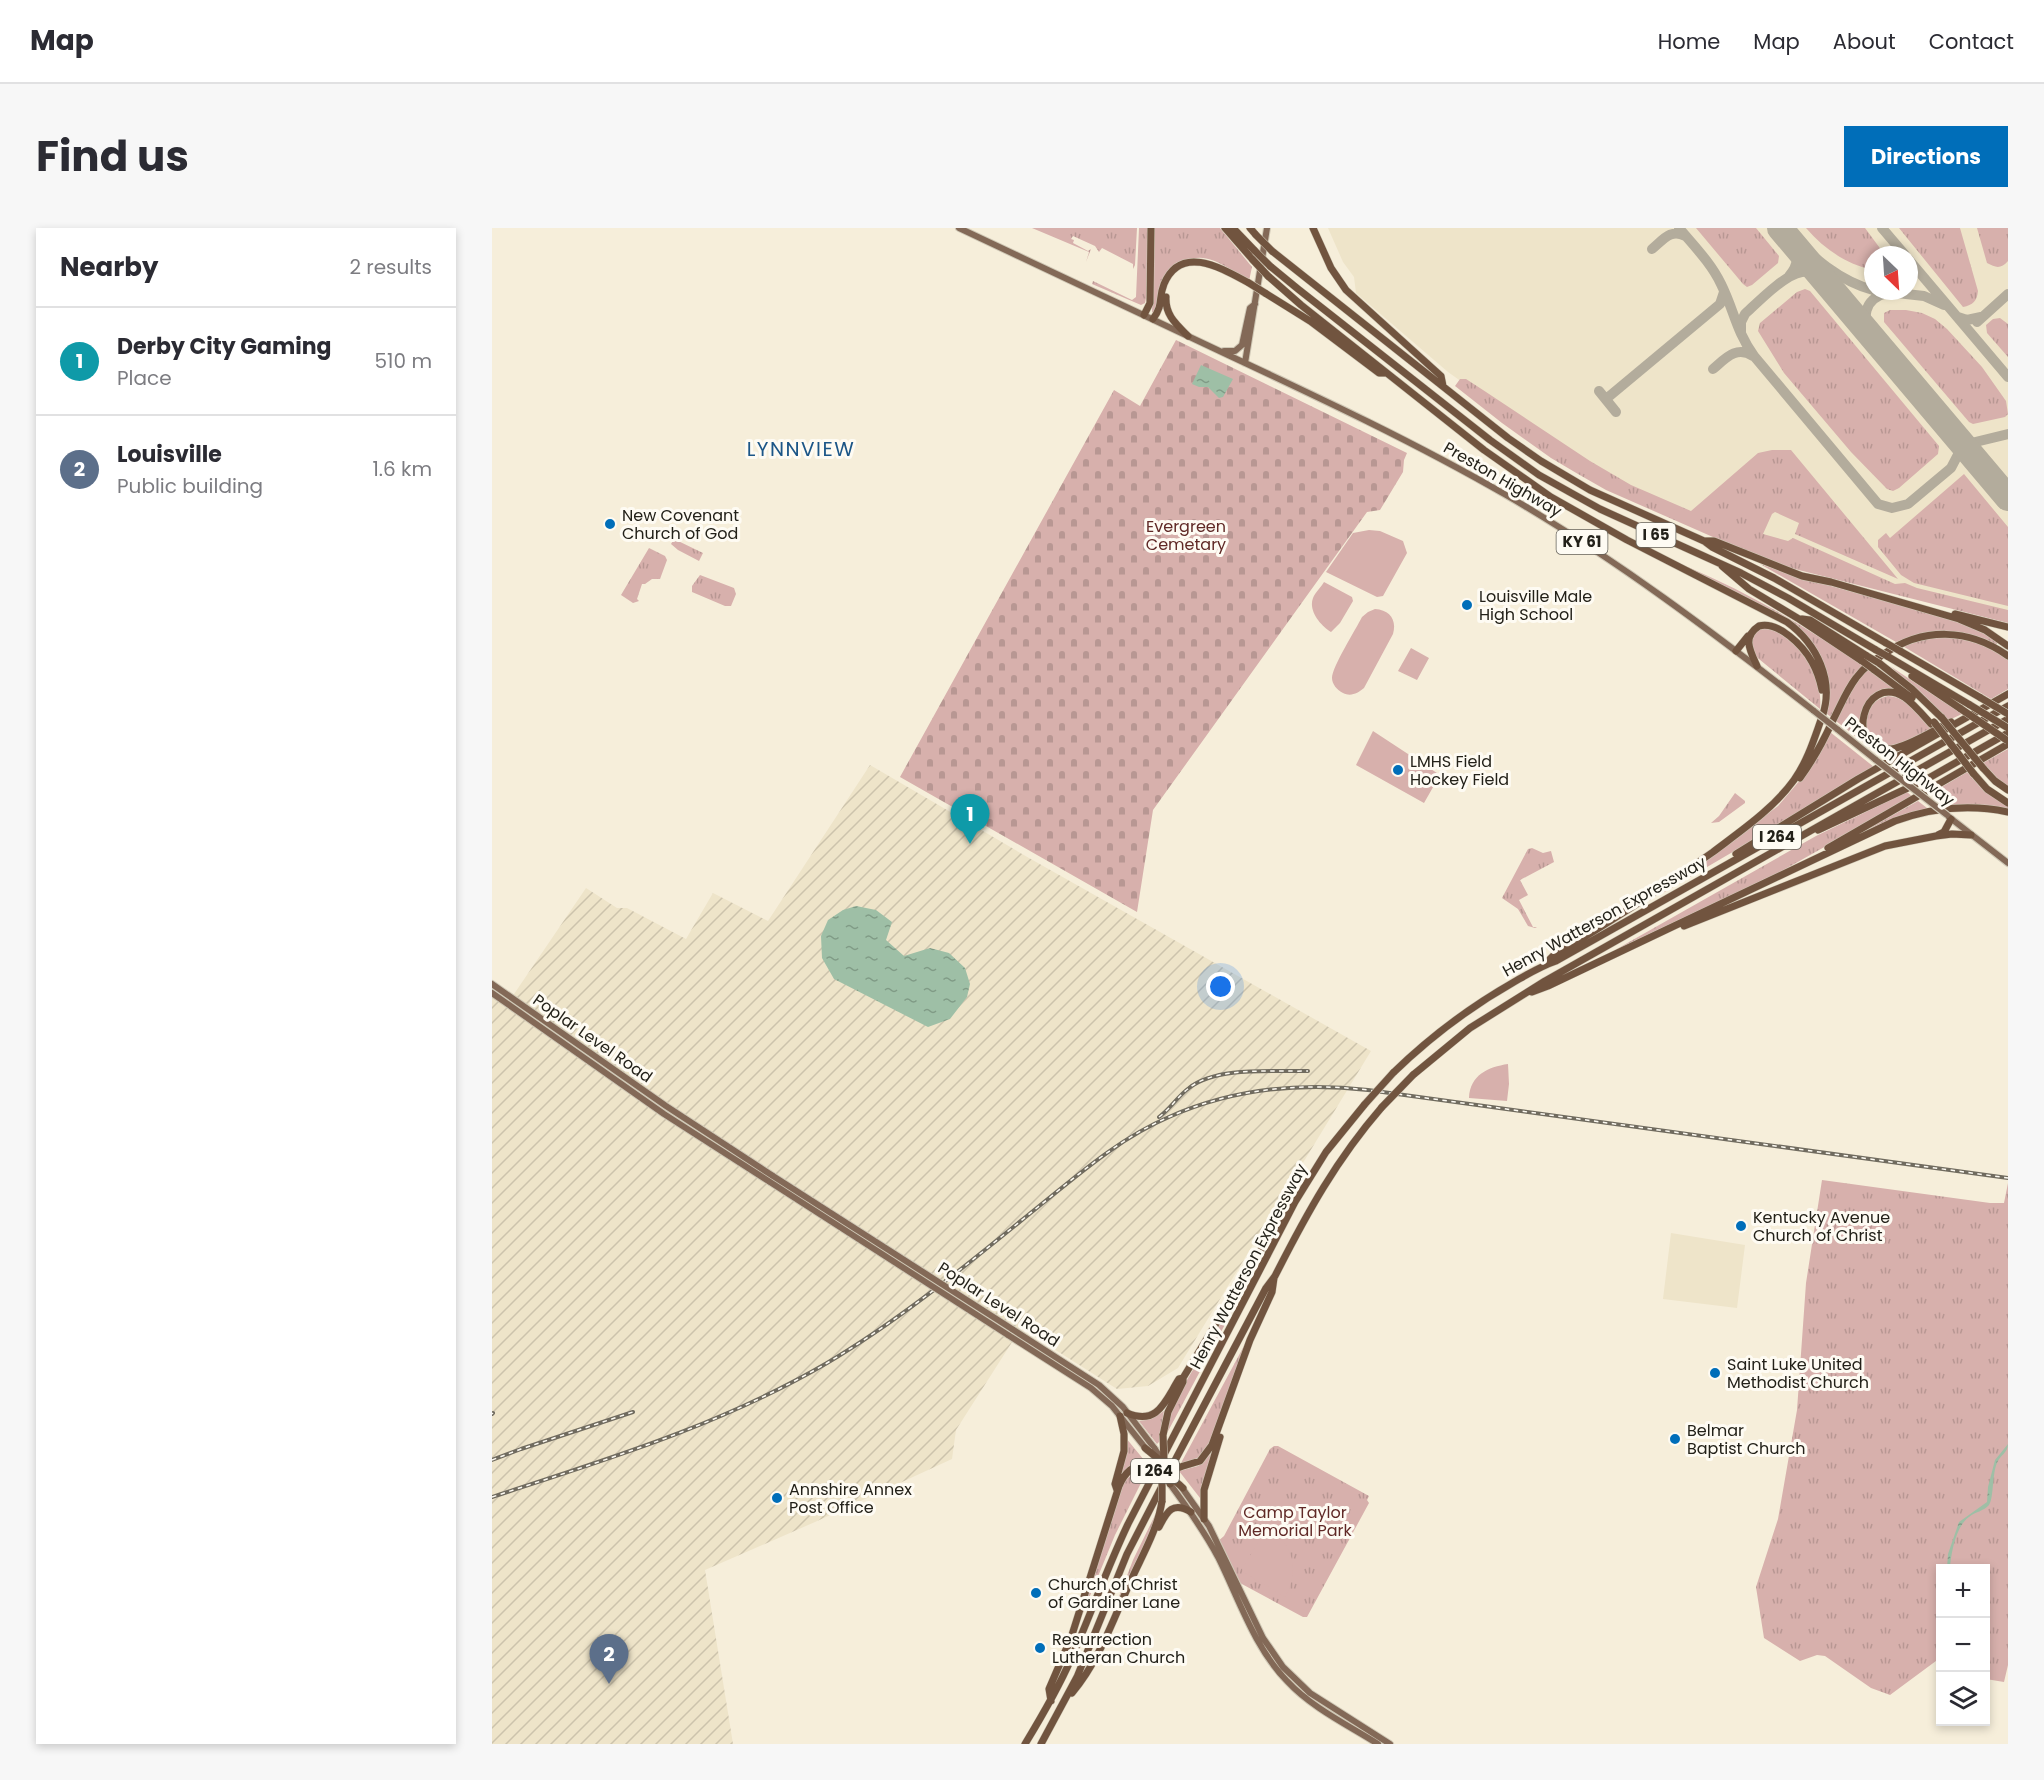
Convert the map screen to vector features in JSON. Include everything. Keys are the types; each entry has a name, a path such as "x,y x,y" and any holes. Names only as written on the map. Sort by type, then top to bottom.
{"highway":[{"path":"1144,315 1150,303 1151,228"},
{"path":"1225,228 1252,260 1301,305 1500,462 1567,507 1720,589 1781,618 1810,643 1822,666 1826,703 1813,746 1798,773 1781,795 1759,817 1648,898 1553,956 1544,965"},
{"name":"I 65","path":"1233,228 1270,266 1509,455 1557,486 1616,517 1718,562 1779,593 2008,728"},
{"name":"I 65","path":"1250,228 1302,276 1523,449 1566,477 1704,541 1774,578 2008,714"},
{"path":"1315,228 1322,242 1322,249 1337,279 1346,290 1441,376 1443,386"},
{"path":"1153,319 1160,309 1163,286 1167,278 1177,268 1194,262 1206,262 1249,283 1324,331 1378,373 1386,373"},
{"path":"1185,265 1168,283 1166,303 1171,318 1188,336"},
{"path":"1704,541 1714,541 1776,567 1966,622 1985,630 2008,645"},
{"path":"1718,562 1749,589 1799,619 1810,620 1864,658 1873,669 1909,696 1987,789 2008,803"},
{"path":"1854,589 2008,627"},
{"path":"1736,651 1759,626 1773,625 1803,649 1812,660 1819,676 1823,697 1822,716"},
{"path":"1749,635 1748,645 1757,666"},
{"path":"1759,817 1778,804 1804,772 1855,678 1865,667 1899,644 1925,636 1954,635 1980,641 2008,656"},
{"path":"1864,658 1879,663 1912,689 1941,718 1995,781 2008,790"},
{"path":"1815,859 1821,852 2008,743 1910,674 1906,667"},
{"path":"1932,723 1905,698 1892,694 1882,695 1871,701 1864,711 1862,722 1864,733 1871,742 1881,747 1892,748 1915,740 1978,708 1989,706"},
{"path":"1719,868 1729,858 1858,779 2008,694"},
{"name":"Henry Watterson Expressway","path":"1025,1744 1051,1701 1071,1661 1112,1557 1128,1524 1295,1202 1326,1152 1393,1073 1455,1020 1491,995 1544,965 1556,961 2008,706"},
{"name":"Henry Watterson Expressway","path":"1041,1744 1065,1702 1137,1534 1266,1288 1275,1276 1309,1210 1333,1170 1382,1107 1413,1075 1459,1036 1518,997 2008,719"},
{"path":"1806,833 1826,827 1927,779 2008,733"},
{"path":"1518,997 1548,986 1882,826 1921,813 1969,808 2008,812"},
{"path":"1936,836 1944,832 1949,817"},
{"path":"1665,930 1676,929 1877,848 1936,836 1971,835"},
{"path":"1065,1702 1083,1680 1091,1665 1161,1512 1163,1435 1168,1412 1183,1378 1285,1210 1295,1202"},
{"path":"1051,1701 1049,1689 1071,1638 1122,1479 1131,1469 1150,1460 1163,1465 1180,1467 1194,1464 1205,1456 1218,1432 1250,1340 1272,1292 1275,1276"},
{"path":"1117,1491 1115,1484 1125,1444 1123,1415 1143,1417 1156,1413 1179,1379 1183,1378"},
{"path":"1204,1519 1204,1490 1220,1436 1218,1432"},
{"path":"1145,1448 1163,1465 1172,1481 1183,1488"},
{"path":"1148,1544 1170,1510 1182,1508 1191,1512"}],"main road":[{"name":"Preston Highway","path":"959,228 1373,424 1454,465 1508,496 1598,551 1669,600 2008,863"},
{"path":"1245,363 1267,228"},
{"path":"1216,350 1231,352 1241,347 1245,340 1250,308 1255,303"},
{"name":"Poplar Level Road","path":"492,984 771,1179"},
{"name":"Poplar Level Road","path":"492,993 664,1114 771,1179 1010,1332 1099,1385 1113,1397 1150,1460"},
{"name":"Poplar Level Road","path":"1010,1332 1091,1388 1123,1415 1155,1449 1163,1465"},
{"path":"1172,1481 1216,1554 1251,1630 1269,1660 1292,1686 1390,1744"},
{"path":"1183,1488 1204,1519 1263,1638 1273,1653 1298,1683 1378,1744"}],"shaded area":[{"path":"1328,228 2008,228 2008,614 1915,593 1714,528 1559,451 1448,372 1356,293 1354,277 1343,262"},
{"path":"870,765 1029,858 1371,1051 1178,1368 1148,1386 1117,1389 1021,1328 956,1430 952,1459 705,1570 733,1744 492,1744 492,984 512,997 586,888 617,908 627,908 686,939 713,893 768,921"},
{"path":"1671,1233 1745,1245 1737,1308 1663,1299"}],"green space":[{"path":"1032,228 1137,228 1135,265 1133,269 1133,264 1102,248 1099,252 1095,246 1073,236 1071,239 1074,240 1073,243 1088,251 1091,249 1086,262 1089,252"},
{"path":"1139,228 1149,228 1146,298 1145,303 1141,305 1092,284 1093,281 1132,300 1136,297"},
{"path":"1155,228 1220,228 1252,267 1249,281 1214,261 1199,258 1187,260 1174,267 1158,307 1154,313 1152,312"},
{"path":"1696,228 1756,228 1779,256 1778,263 1747,287"},
{"path":"1806,228 1865,228 1878,246 1864,246 1864,267 1836,255"},
{"path":"1899,228 1960,228 1978,291 1974,302 1963,307 1918,251 1918,246 1914,246"},
{"path":"1977,228 2008,228 2008,261 2005,264 1998,267 1987,263"},
{"path":"1805,289 1810,291 1939,446 1938,454 1893,491 1887,489 1851,452 1784,373 1758,331 1760,323 1797,292"},
{"path":"1890,310 1922,313 1935,319 1947,329 1982,367 2006,401 2008,414 2005,417 1973,424 1969,422 1884,322 1884,313"},
{"path":"2000,318 2008,324 2008,357 1987,333 1986,325 1993,319"},
{"name":"Evergreen Cemetary","path":"1176,340 1407,453 1403,472 1380,510 1367,512 1153,810 1137,912 900,777 1114,390 1140,406"},
{"path":"1460,379 1466,379 1590,461 1631,485 1691,511 1758,453 1791,450 1898,579 1795,534 1799,523 1775,512 1763,534 1788,541 1793,538 1895,584 1905,583 2008,610 2008,623 1779,565 1606,490 1551,458 1502,423 1455,386"},
{"path":"1964,474 2008,527 2008,606 1914,583 1901,575 1878,547 1878,540 1886,533 1890,538"},
{"path":"1369,530 1380,531 1403,541 1407,553 1383,596 1377,597 1326,572 1353,533"},
{"path":"674,539 703,553 699,561 671,544"},
{"path":"649,548 665,556 667,560 660,579 652,579 642,584 637,599 639,601 633,603 621,595"},
{"path":"1760,564 1798,577 1952,619 1998,641 1996,645 1981,639 1915,635 1896,642"},
{"path":"1688,567 1778,612 1863,666 1832,718 1826,713 1825,673 1802,631 1687,570"},
{"path":"700,575 734,588 736,594 731,606 725,606 692,592 692,586"},
{"path":"1324,582 1352,597 1353,601 1340,623 1331,632 1323,626 1312,608 1313,598"},
{"path":"1375,609 1385,611 1391,617 1394,624 1393,634 1364,688 1349,695 1334,685 1333,673 1362,617"},
{"path":"1761,628 1786,637 1806,656 1818,682 1820,709 1754,655 1752,640"},
{"path":"1952,637 1982,644 2008,659 2008,689 1991,699 1901,645 1921,638"},
{"path":"1411,648 1429,658 1417,680 1398,671"},
{"path":"1890,666 1962,714 1947,721 1930,702"},
{"path":"1867,669 1897,689 1867,701 1861,716 1860,725 1866,740 1897,750 1898,752 1886,760 1836,721 1852,688"},
{"path":"1888,696 1907,703 1931,729 1907,742 1891,746 1881,745 1873,740 1868,733 1867,715 1878,700"},
{"name":"LMHS Field Hockey Field","path":"1373,731 1440,775 1424,803 1356,765"},
{"path":"1830,732 1874,767 1661,894 1778,806 1807,772"},
{"path":"2008,749 2008,786 1983,763"},
{"path":"1967,772 2008,805 2008,809 1971,805 1945,806 1930,794"},
{"path":"1907,792 1913,797 1780,872 1615,950 1816,836"},
{"path":"1735,793 1745,803 1719,822 1711,823 1719,816"},
{"path":"1918,801 1927,808 1897,817 1864,831"},
{"path":"1532,848 1543,853 1551,851 1554,862 1520,880 1528,895 1519,900 1533,927 1537,927 1535,928 1528,926 1518,909 1502,898 1528,849"},
{"path":"1508,1064 1507,1101 1469,1098 1473,1083 1481,1074 1494,1067"},
{"path":"1822,1180 1990,1203 2004,1203 2008,1183 2008,1665 2004,1682 1990,1680 1990,1564 1936,1564 1936,1661 1890,1695 1871,1688 1825,1656 1817,1655 1800,1661 1764,1638 1756,1587 1778,1519 1797,1410 1806,1283"},
{"path":"1250,1273 1245,1287 1166,1435 1169,1416 1184,1385"},
{"path":"1245,1344 1208,1448 1196,1460 1181,1463"},
{"path":"1164,1411 1157,1444 1139,1421 1151,1419"},
{"path":"1126,1438 1144,1460 1132,1464 1121,1474"},
{"name":"Camp Taylor Memorial Park","path":"1278,1446 1369,1496 1367,1500 1369,1503 1307,1617 1303,1617 1240,1583 1217,1542 1224,1536 1270,1449"},
{"path":"1212,1453 1200,1498 1179,1471 1198,1466"},
{"path":"1149,1467 1115,1535 1078,1625 1124,1482 1136,1470"},
{"path":"1159,1507 1155,1522 1108,1625 1133,1560"},
{"path":"1266,1529 1283,1541 1292,1558 1292,1577 1285,1597 1243,1572 1242,1569"}],"water":[{"path":"1201,365 1233,379 1223,397 1219,398 1208,387 1192,384"},
{"path":"856,906 876,910 892,922 886,940 904,956 930,948 949,953 965,968 970,984 967,997 950,1019 928,1027 834,979 822,958 821,936 828,920 843,910"},
{"path":"2008,1444 2007,1450 1998,1460 1995,1468 1989,1505 1964,1521 1953,1548 1951,1564 1947,1564 1948,1554 1959,1522 1987,1502 1988,1487 1995,1460"}],"taxiway":[{"path":"1679,228 1717,276 1743,338 1754,356 1878,504 1892,508 1908,504 1951,468 1963,445 2008,434"},
{"path":"1782,228 1835,273 1864,287"},
{"path":"1882,228 1897,246"},
{"path":"1652,249 1671,234 1685,236"},
{"path":"1789,276 1795,268 1797,259 1792,242"},
{"path":"1918,271 2008,377"},
{"path":"1741,332 1741,322 1745,314 1788,278 1805,272 1824,279"},
{"path":"1606,399 1720,304 1724,292"},
{"path":"1977,322 2008,294"},
{"path":"1918,295 1944,305"},
{"path":"1873,300 1866,311 1866,317 1873,338"},
{"path":"1958,317 1967,320 1981,317"},
{"path":"1713,369 1736,353 1747,353 1753,356"},
{"path":"1599,391 1616,412"},
{"path":"1985,471 1996,482 2008,486"}],"runway":[{"path":"1780,228 2008,498"}],"railway":[{"path":"1159,1117 1189,1088 1214,1076 1246,1072 1308,1071"},
{"path":"492,1497 663,1439 705,1423 787,1385 855,1346 909,1308 1085,1170 1134,1135 1193,1107 1241,1094 1317,1087 1368,1090 2008,1178"},
{"path":"492,1460 633,1412"}],"place":[{"name":"New Covenant Church of God","path":"610,524"},
{"name":"Louisville Male High School","path":"1467,605"},
{"name":"LMHS Field Hockey Field","path":"1398,770"},
{"name":"Derby City Gaming","path":"970,844"},
{"name":"Kentucky Avenue Church of Christ","path":"1741,1226"},
{"name":"Saint Luke United Methodist Church","path":"1715,1373"},
{"name":"Belmar Baptist Church","path":"1675,1439"},
{"name":"Annshire Annex Post Office","path":"777,1498"},
{"name":"Church of Christ of Gardiner Lane","path":"1036,1593"},
{"name":"Resurrection Lutheran Church","path":"1040,1648"},
{"name":"Louisville","path":"609,1684"}],"district":[{"name":"LYNNVIEW","path":"801,449"}]}
